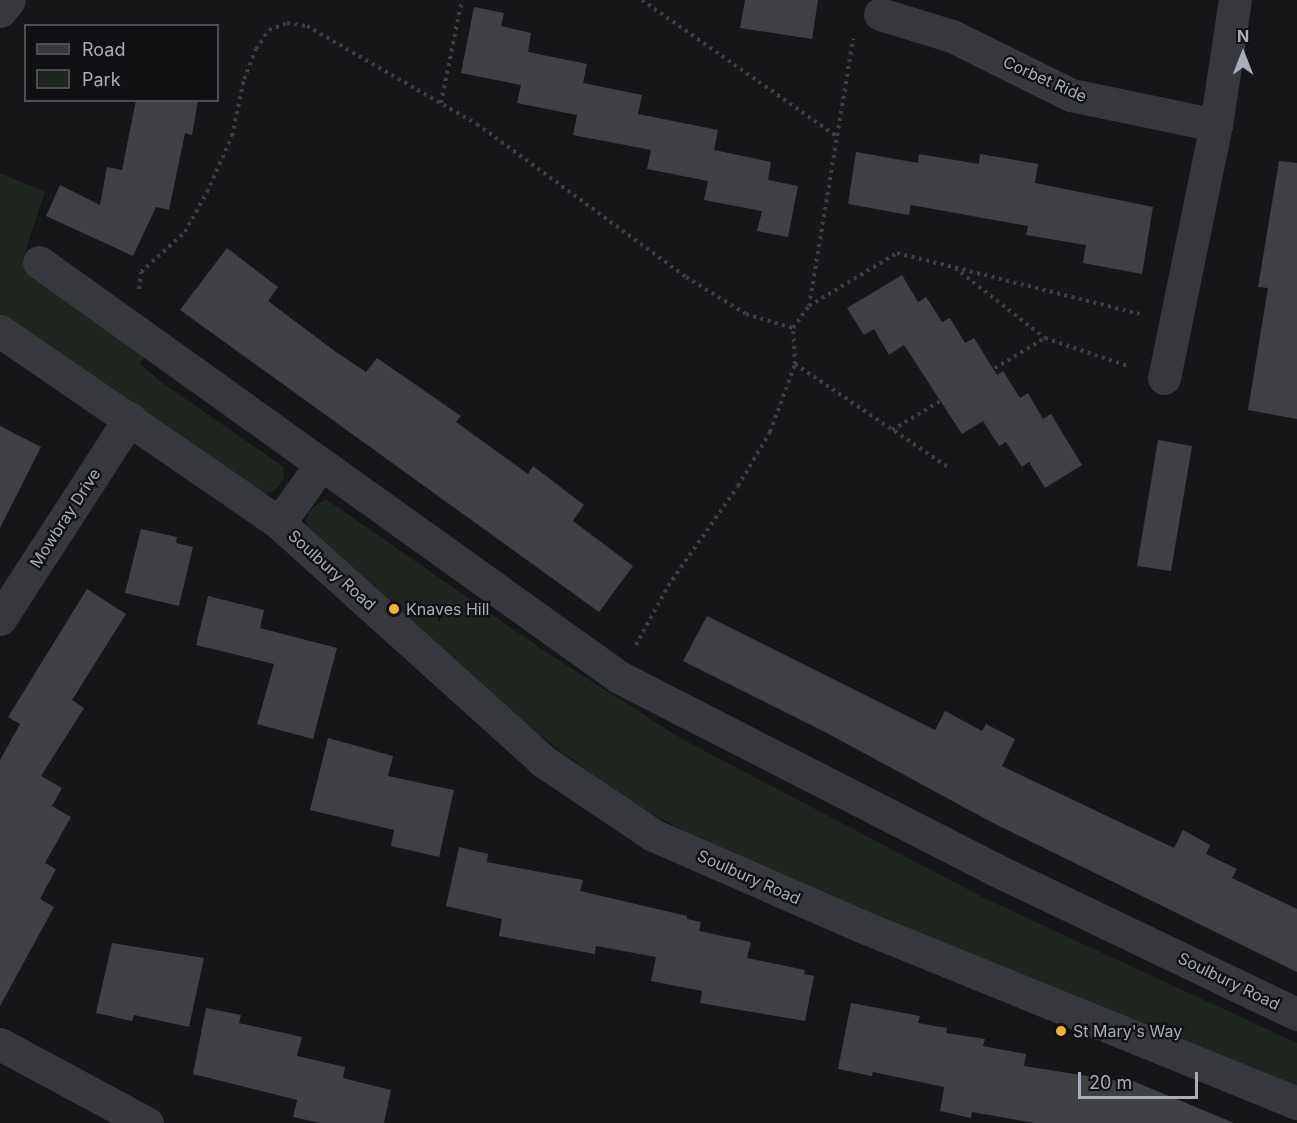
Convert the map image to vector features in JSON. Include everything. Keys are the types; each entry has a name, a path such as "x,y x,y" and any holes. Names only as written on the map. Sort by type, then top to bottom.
{"street":[{"path":"0,11 9,0"},
{"path":"1164,378 1216,125 1235,0"},
{"name":"Corbet Ride","path":"867,22 952,36 1071,95 1216,125"},
{"name":"Soulbury Road","path":"39,262 320,466 619,677 994,869 1297,1014"},
{"name":"Soulbury Road","path":"0,331 130,418 279,523 543,761 653,835 861,926 1297,1103"},
{"name":"Mowbray Drive","path":"0,619 130,418"},
{"name":"Soulbury Road","path":"279,523 320,466"},
{"path":"0,1044 147,1123"}],"path":[{"path":"441,104 462,0"},
{"path":"642,0 836,136"},
{"path":"650,6 651,0"},
{"path":"809,306 836,136 867,22"},
{"path":"150,342 138,288 141,272 185,232 207,192 232,136 244,79 256,49 269,30 287,23 307,27 441,104 515,150 686,277 746,314 793,328"},
{"path":"619,677 668,586 738,486 770,432 795,364 793,328 809,306 897,253 1175,323"},
{"path":"954,267 1045,338 1164,378"},
{"path":"892,430 1045,338"},
{"path":"795,364 949,468"}],"green space":[{"path":"0,173 45,192 22,261 147,352 140,364 161,382 284,467 283,480 276,489 263,496 0,314"},
{"path":"326,499 546,652 682,739 986,899 1297,1043 1297,1088 741,860 625,800 523,722 309,532 306,519 312,508"}],"building":[{"path":"745,0 818,0 812,39 740,28"},
{"path":"474,7 504,13 501,26 531,33 528,52 587,64 583,83 642,95 638,114 718,130 714,150 771,162 768,180 798,186 788,237 757,231 762,211 704,200 708,181 647,169 651,150 573,135 577,115 517,103 521,85 461,73"},
{"path":"136,102 198,102 192,135 185,133 169,210 156,207 133,256 46,216 60,185 100,205 107,167 122,170"},
{"path":"856,152 918,163 919,154 979,164 980,154 1038,164 1035,183 1153,207 1142,274 1083,263 1086,245 1026,235 1028,226 911,205 909,215 848,204"},
{"path":"1279,161 1297,163 1297,419 1248,410 1268,288 1258,287"},
{"path":"227,248 278,287 268,301 336,352 366,372 377,358 461,416 456,422 528,474 533,466 584,505 573,521 633,566 599,612 180,310"},
{"path":"902,275 918,302 926,297 942,322 950,318 965,343 974,338 997,375 1003,371 1020,398 1028,393 1043,419 1051,414 1082,465 1045,488 1029,462 1022,467 1006,442 999,446 983,421 962,434 904,345 889,355 874,329 864,335 847,308"},
{"path":"0,426 41,447 0,528"},
{"path":"1158,440 1192,446 1171,571 1137,566"},
{"path":"141,529 177,537 176,543 193,547 179,606 125,593"},
{"path":"87,589 126,614 72,700 84,708 41,776 62,788 52,806 71,817 45,863 56,869 40,899 54,907 0,1006 0,760 20,724 8,717"},
{"path":"208,596 264,610 260,628 337,648 313,739 257,724 274,664 196,645"},
{"path":"707,616 935,730 945,711 982,731 986,724 1015,739 1002,766 1174,848 1183,830 1210,845 1206,854 1237,869 1232,878 1297,909 1297,972 995,824 825,732 683,661"},
{"path":"328,738 393,756 388,776 454,790 439,857 391,846 394,830 310,810"},
{"path":"459,847 488,854 487,862 583,880 580,891 687,916 687,919 701,922 699,931 751,942 747,958 805,970 804,974 814,976 805,1021 700,1003 702,991 651,981 656,957 596,946 595,954 499,936 502,919 446,906"},
{"path":"112,943 204,958 189,1027 134,1015 132,1021 96,1013"},
{"path":"851,1003 920,1016 918,1023 947,1028 946,1033 985,1039 983,1046 1026,1054 1024,1066 1119,1081 1121,1076 1234,1123 1035,1123 972,1112 971,1118 940,1111 944,1087 873,1072 872,1076 838,1069"},
{"path":"206,1008 241,1015 239,1023 302,1037 297,1056 345,1067 343,1078 391,1090 384,1123 320,1123 293,1117 297,1100 193,1074"}],"place":[{"name":"Knaves Hill","path":"394,609"},
{"name":"St Mary's Way","path":"1061,1031"}]}
